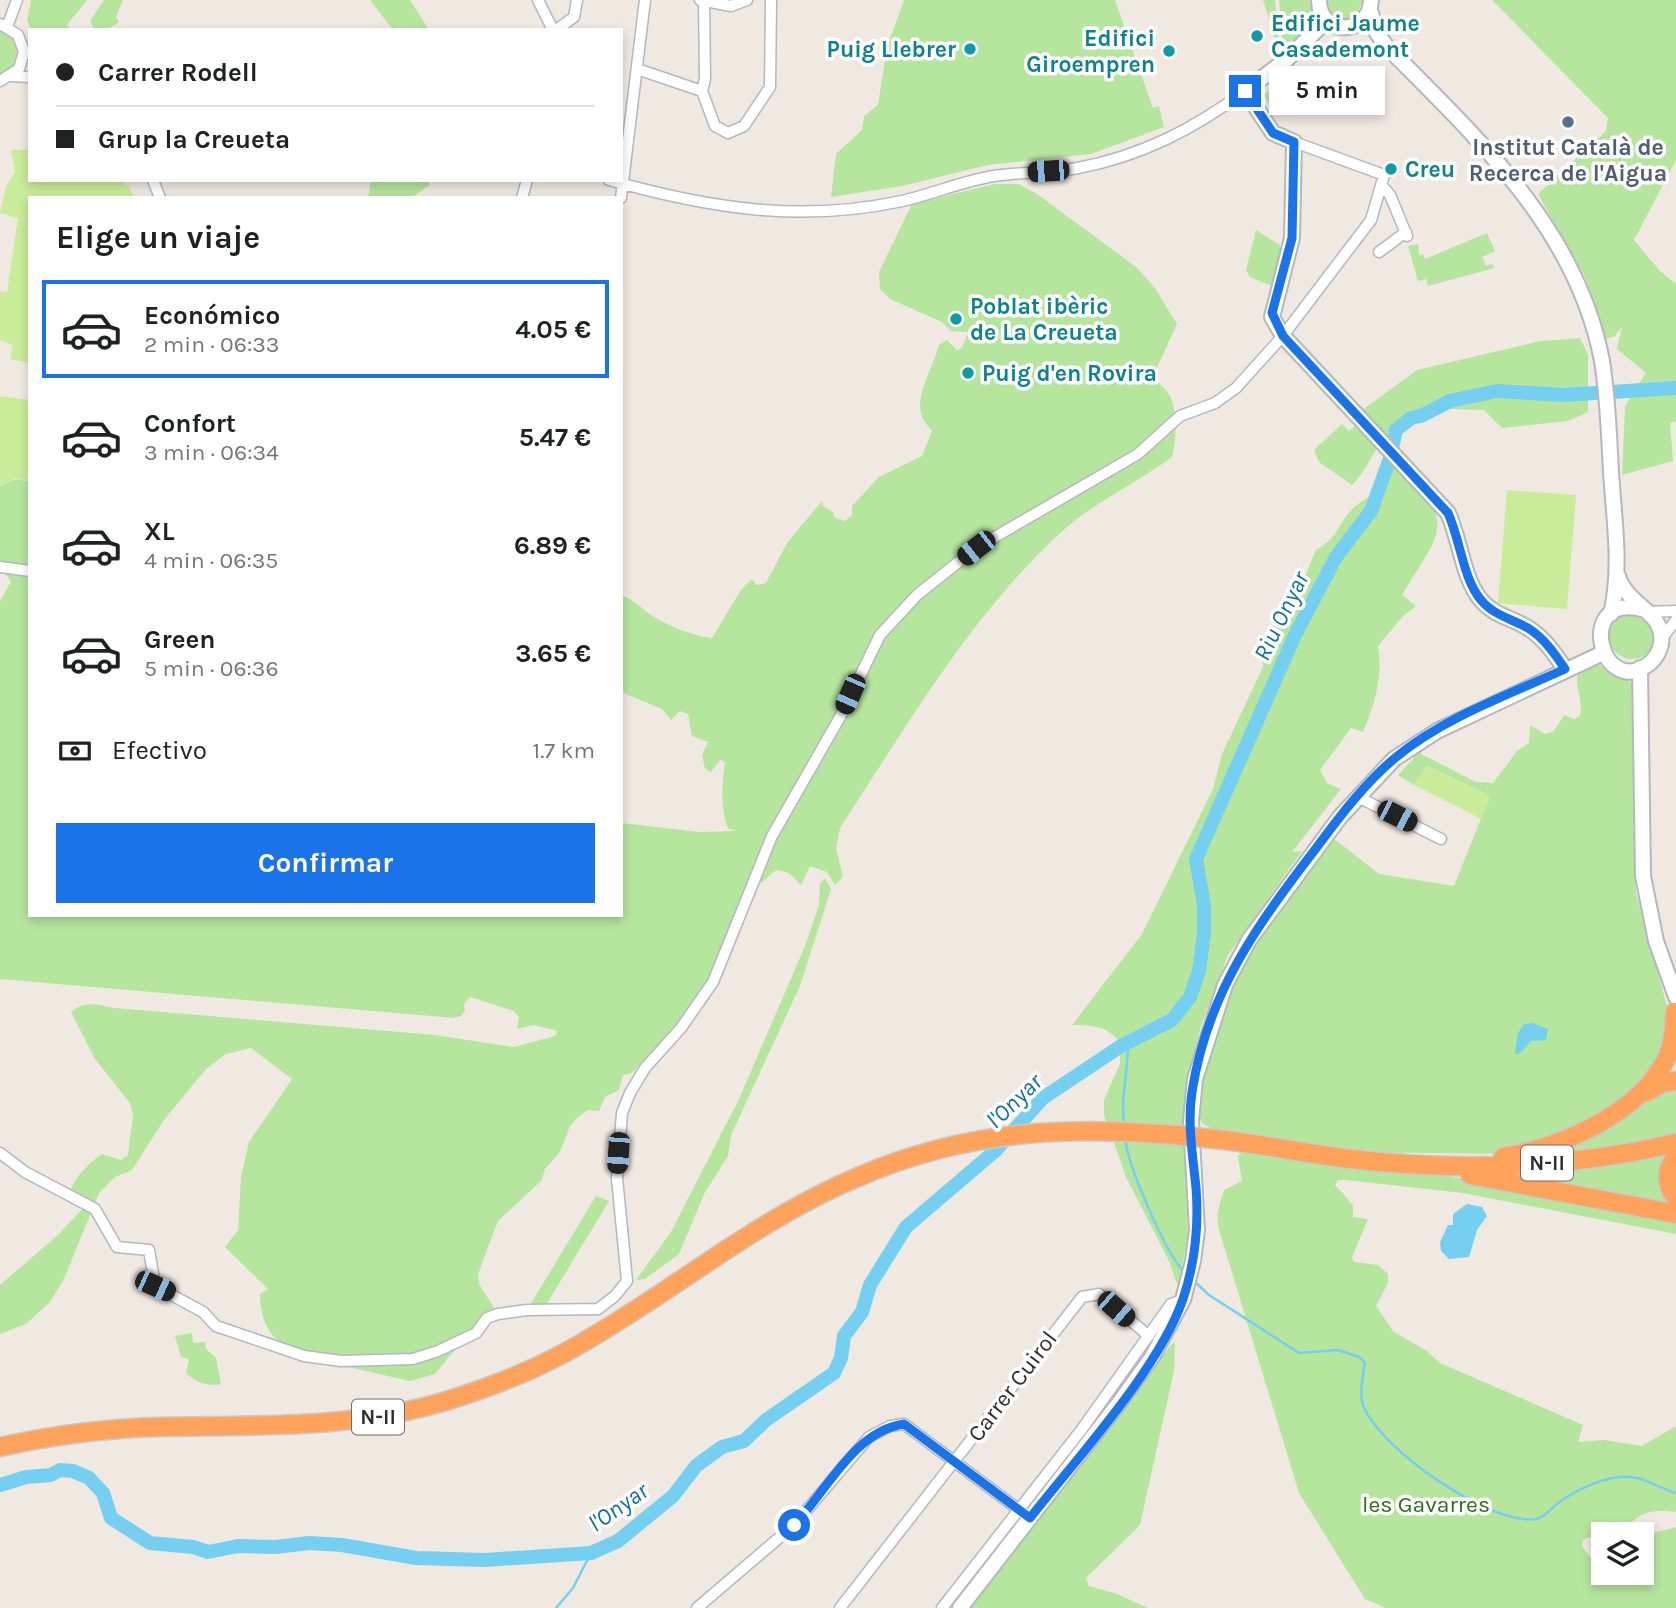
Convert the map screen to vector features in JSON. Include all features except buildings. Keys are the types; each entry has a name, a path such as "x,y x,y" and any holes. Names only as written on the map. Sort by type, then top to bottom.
{"highway":[{"path":"1629,1102 1654,1078 1668,1056 1674,1037 1676,1008"},
{"path":"1417,1164 1439,1159 1506,1156 1539,1149 1600,1123 1662,1083 1676,1081"},
{"name":"N-II","path":"0,1447 72,1433 108,1430 279,1426 347,1421 389,1415 444,1401 504,1380 567,1352 752,1230 805,1200 858,1177 945,1147 1027,1132 1127,1130 1395,1163 1504,1166 1563,1162 1676,1143"},
{"path":"1676,1157 1667,1174 1670,1189 1676,1198"},
{"path":"1395,1163 1421,1170 1504,1180 1676,1214"}],"main road":[{"path":"1319,0 1326,21 1339,28 1350,28 1363,22 1371,5"},
{"path":"1371,5 1377,33 1387,47 1515,180 1547,226 1569,268 1600,354 1611,445 1618,574 1611,614 1600,632 1603,653 1616,666 1640,668 1656,657 1662,638 1657,622 1626,595 1618,574"},
{"path":"1326,21 1286,60 1245,91 1273,133 1293,149 1292,238 1272,317 1283,336 1448,513 1460,539 1468,576 1483,603 1529,629 1551,649 1565,669"},
{"path":"1350,28 1387,47"},
{"path":"1611,614 1625,608 1643,611"},
{"path":"960,1608 1153,1357 1183,1300 1193,1261 1197,1230 1192,1095 1225,985 1235,961 1278,898 1358,797 1394,759 1413,745 1484,707 1603,653"},
{"path":"1640,668 1643,876 1664,970 1676,1008"}],"street":[{"path":"0,81 12,76 27,60 21,39 4,25 18,0"},
{"path":"538,0 554,28"},
{"path":"558,28 574,17 577,0"},
{"path":"623,176 645,0"},
{"path":"747,0 731,6 702,1 702,91 712,119 720,130 733,132 744,126 770,87 771,0"},
{"path":"637,69 702,91"},
{"path":"12,76 28,78"},
{"path":"616,182 660,195 757,211 783,213 857,208 902,201 984,178 1078,168 1135,153 1178,136 1245,91"},
{"path":"0,1153 25,1172 95,1209 117,1247 149,1250 155,1286 203,1312 216,1326 304,1356 341,1361 413,1359 462,1341 476,1333 487,1318 498,1314 598,1309 615,1296 628,1281 617,1178 622,1113 630,1093 645,1068 681,1028 713,982 772,836 840,717 880,635 917,594 976,548 1138,454 1180,416 1215,403 1236,388 1283,336 1371,220 1383,187 1384,175 1293,149"},
{"path":"621,196 622,184"},
{"path":"1379,252 1406,234 1390,195 1383,187"},
{"path":"0,567 28,571"},
{"path":"1643,611 1676,611"},
{"path":"1662,638 1676,620"},
{"path":"1358,797 1441,838"},
{"name":"Carrer Cuirol","path":"840,1608 1082,1297 1099,1294 1149,1336"},
{"path":"942,1608 1017,1508 1082,1429 1171,1304 1183,1300"},
{"path":"697,1608 794,1525 869,1437 890,1426 904,1424 1030,1518"}],"green space":[{"path":"31,0 87,0 67,25 70,28 30,28 27,20"},
{"path":"104,0 123,0 116,17 119,22 109,28 94,28 90,21"},
{"path":"370,0 410,0 428,28 391,28"},
{"path":"904,0 1115,0 1153,108 1159,106 1164,127 1091,154 988,165 902,186 831,197 836,154 862,130 864,116 878,105 887,47"},
{"path":"1263,0 1275,0 1280,55"},
{"path":"1279,0 1313,0 1307,30 1284,52 1282,35 1290,33 1288,20 1281,20"},
{"path":"1327,0 1363,0 1356,16 1344,20 1331,13"},
{"path":"1492,0 1676,0 1676,160 1634,240 1660,271 1676,284 1676,421 1670,423 1673,461 1622,475 1625,406 1646,373 1617,349 1622,326 1615,336 1606,339 1585,277 1538,194 1606,131 1608,118"},
{"path":"0,29 13,36 17,59 11,68 0,76"},
{"path":"1282,84 1284,106 1270,109 1264,94"},
{"path":"11,150 28,150 28,182 122,182 134,196 28,196 28,363 10,359 13,345 0,340 0,291 7,292 18,218 0,213 6,186 15,172"},
{"path":"371,182 428,182 430,185 414,196 368,196"},
{"path":"994,184 1019,184 1037,194 1136,267 1155,288 1177,324 1154,374 1170,396 1174,411 1172,457 1071,524 995,602 940,675 840,828 836,848 843,877 835,885 827,872 810,866 801,885 789,873 776,870 749,893 722,963 672,1038 650,1053 632,1073 623,1075 619,1090 605,1097 599,1111 588,1110 578,1117 570,1126 560,1152 545,1169 542,1180 498,1221 478,1274 479,1284 498,1314 462,1341 435,1374 410,1381 344,1366 341,1361 296,1351 274,1337 262,1312 260,1294 268,1289 225,1247 238,1230 241,1177 249,1142 292,1079 251,1048 226,1054 206,1069 164,1120 132,1170 115,1177 99,1193 64,1279 50,1302 26,1324 0,1334 0,1285 58,1235 86,1205 69,1195 86,1167 102,1154 121,1160 128,1155 133,1115 130,1103 95,1059 71,1012 76,1008 97,1005 435,1035 514,1047 555,1036 558,1031 534,1025 517,1029 519,1017 514,1011 470,997 464,1004 465,1011 454,1018 0,979 0,601 11,582 0,565 0,486 16,479 28,482 28,917 623,917 623,823 700,832 736,831 728,828 724,813 725,762 720,760 711,772 705,769 702,755 708,742 692,736 688,714 680,711 671,720 662,709 623,693 623,596 668,624 712,638 741,590 752,579 756,585 766,583 787,543 822,501 823,506 833,512 835,518 845,521 852,515 852,506 879,477 922,456 932,431 923,419 921,400 939,345 947,340 957,350 962,348 968,332 951,331 942,322 890,299 880,289 879,272 912,204"},
{"path":"1256,230 1280,245 1280,260 1272,286 1250,277 1246,270"},
{"path":"1487,233 1495,251 1482,257 1486,266 1492,264 1494,268 1428,286 1426,279 1418,281 1408,246 1418,244 1419,255 1423,254 1425,259"},
{"path":"1580,338 1588,354 1588,412 1568,421 1502,428 1484,410 1425,411 1402,421 1391,431 1352,485 1319,462 1314,450 1342,424 1349,431 1359,423 1357,414 1417,370 1541,341"},
{"path":"0,396 28,400 28,481 16,478 0,486"},
{"path":"1394,464 1415,484 1436,514 1434,540 1402,595 1416,606 1403,616 1378,646 1377,690 1363,732 1351,728 1320,770 1327,783 1341,789 1292,852 1302,851 1228,955 1201,1026 1186,1087 1183,1125 1188,1237 1178,1286 1169,1261 1126,1177 1104,1115 1104,1100 1120,1064 1120,1043 1105,1030 1072,1025 1142,934 1213,789 1222,754 1263,667 1261,645 1300,589 1316,550 1332,538 1356,506 1385,490"},
{"path":"1507,490 1576,495 1567,609 1498,603"},
{"path":"1632,613 1648,620 1655,636 1648,652 1632,659 1616,652 1609,636 1616,620"},
{"path":"1592,665 1618,670 1628,679 1635,691 1636,893 1670,1017 1668,1045 1644,1083 1574,1133 1499,1154 1352,1152 1216,1131 1203,1124 1197,1115 1204,1075 1228,993 1246,955 1265,925 1332,837 1379,874 1454,886 1490,796 1427,766 1414,785 1398,775 1414,758 1413,752 1417,749 1421,750 1421,754 1476,782 1493,783 1517,751 1529,743 1530,725 1545,734 1554,731 1564,715 1574,719 1580,716 1578,674"},
{"path":"1426,766 1490,796 1481,819 1414,785"},
{"path":"825,878 831,889 800,986 731,1135 728,1156 705,1192 679,1254 645,1279 636,1280 671,1232 739,1099 805,946 819,905 820,883"},
{"path":"1676,1086 1676,1135 1618,1148 1531,1158 1602,1131 1649,1099"},
{"name":"les Gavarres","path":"1243,1151 1473,1180 1676,1219 1676,1234 1463,1193 1346,1180 1338,1180 1335,1185 1353,1205 1353,1217 1368,1219 1352,1257 1354,1262 1378,1265 1388,1274 1388,1283 1376,1306 1394,1332 1427,1351 1440,1363 1583,1425 1578,1442 1604,1440 1642,1446 1676,1426 1676,1512 1646,1513 1631,1522 1591,1522 1591,1537 1583,1540 1582,1546 1591,1558 1591,1585 1654,1585 1654,1533 1676,1527 1676,1608 1386,1608 1365,1599 1299,1493 1220,1233 1218,1216 1224,1190 1242,1181 1238,1156"},
{"path":"1673,1151 1676,1208 1497,1173"},
{"path":"596,1196 609,1201 543,1310 527,1310"},
{"path":"192,1333 193,1343 205,1342 206,1349 216,1358 221,1384 202,1383 186,1373 189,1359 181,1357 175,1336"},
{"path":"1175,1341 1174,1371 1140,1525 1086,1578 1089,1586 1117,1594 1148,1608 960,1608 1119,1403"}],"water":[{"path":"1533,1023 1548,1029 1546,1040 1531,1041 1519,1054 1515,1054 1518,1033 1524,1024"},
{"path":"1467,1204 1482,1207 1487,1216 1477,1230 1469,1257 1449,1259 1441,1251 1440,1242 1448,1225 1453,1225 1453,1214"}],"waterway":[{"name":"l'Onyar","path":"0,1485 26,1477 51,1475 60,1470 73,1471 89,1478 103,1493 111,1518 150,1543 193,1547 208,1552 238,1546 276,1547 309,1543 342,1545 416,1558 485,1560 591,1553 618,1541 673,1496 696,1466 722,1447 744,1441 766,1420 834,1373 841,1358 844,1336 862,1312 870,1285 906,1227 995,1151 1043,1098 1121,1046 1172,1020 1190,997 1199,971 1204,933 1204,905 1196,859 1295,635 1336,557 1371,511 1390,458 1396,430 1411,418 1421,416 1450,401 1497,391 1563,395 1676,388"},
{"path":"1124,1124 1123,1103 1129,1041"},
{"path":"1125,1138 1148,1208 1167,1247 1184,1272"},
{"path":"1194,1281 1209,1295 1299,1353 1338,1350 1359,1357 1365,1363 1363,1405 1390,1442 1438,1480 1491,1510 1515,1518 1539,1518 1585,1487 1622,1477 1642,1479 1676,1493"},
{"path":"556,1608 573,1588 591,1553"}],"place":[{"name":"Edifici Jaume Casademont","path":"1257,36"},
{"name":"Puig Llebrer","path":"970,49"},
{"name":"Edifici Giroempren","path":"1169,51"},
{"name":"Institut Català de Recerca de l'Aigua","path":"1568,122"},
{"name":"Creu","path":"1391,169"},
{"name":"Poblat ibèric de La Creueta","path":"956,319"},
{"name":"Puig d'en Rovira","path":"968,373"}],"route":[{"path":"794,1525 814,1505 858,1447 869,1437 890,1426 904,1424 1030,1518 1153,1357 1183,1300 1193,1261 1197,1230 1192,1095 1212,1022 1235,961 1278,898 1340,817 1394,759 1437,731 1565,669 1551,649 1529,629 1483,603 1468,576 1460,539 1448,513 1283,336 1273,320 1272,313 1280,293 1292,238 1294,142 1273,133 1245,91"}],"water label":[{"name":"Riu Onyar","path":"1281,616"}]}
